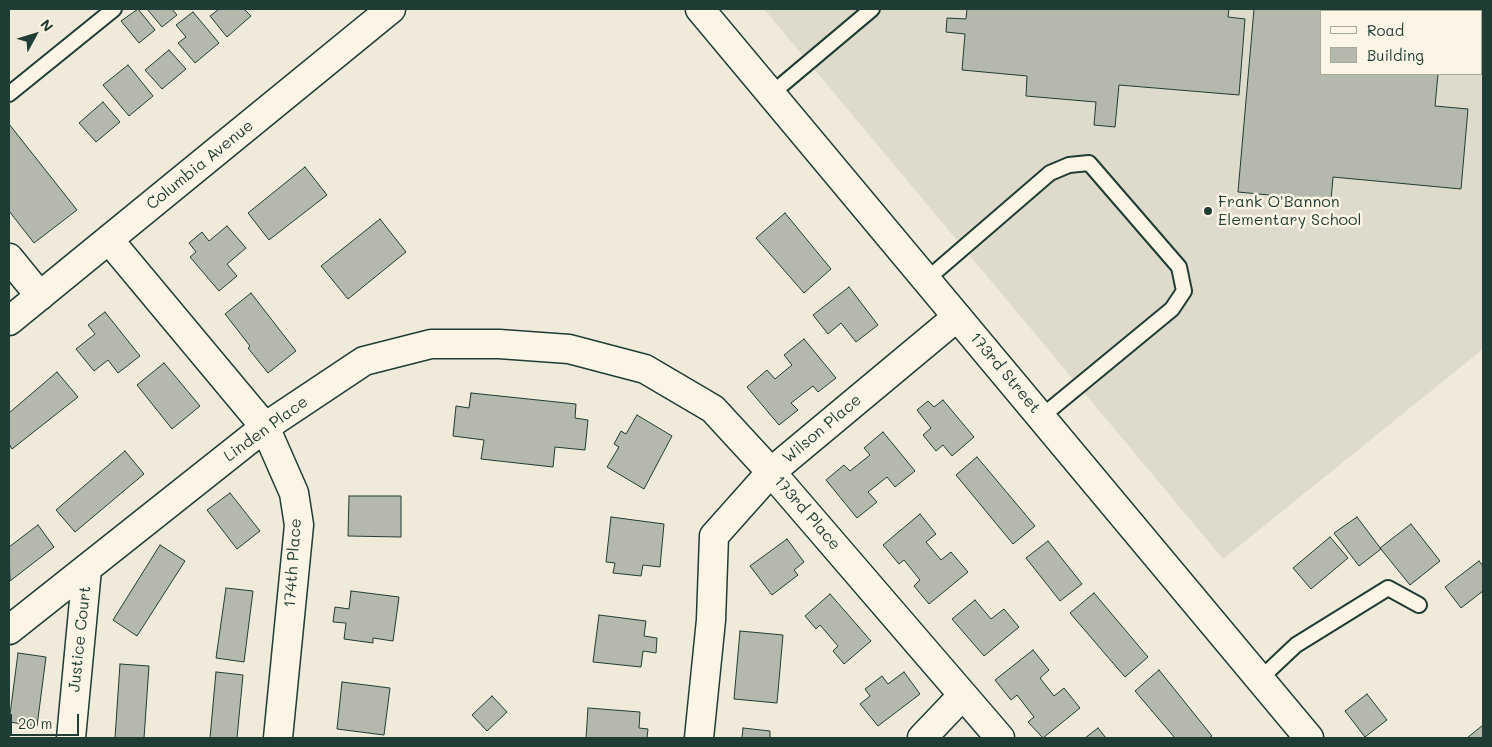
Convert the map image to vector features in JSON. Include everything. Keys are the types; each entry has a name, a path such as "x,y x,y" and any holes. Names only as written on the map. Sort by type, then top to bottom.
{"street":[{"name":"Columbia Avenue","path":"9,321 391,9"},
{"name":"173rd Street","path":"700,9 1309,738"},
{"name":"174th Place","path":"109,240 265,427 294,493 299,525 278,738"},
{"path":"9,258 40,296"},
{"name":"Wilson Place","path":"699,738 711,620 714,536 771,472 957,317"},
{"name":"Linden Place","path":"9,630 265,427 364,362 431,344 499,344 569,349"},
{"name":"173rd Place","path":"569,349 645,369 713,408 771,472 1000,738"},
{"name":"Justice Court","path":"71,738 87,569"},
{"path":"922,738 964,695"}],"lane":[{"path":"9,94 114,9"},
{"path":"771,94 865,11"},
{"path":"926,280 1050,173 1069,165 1089,163 1179,267 1184,291 1172,309 1042,417"},
{"path":"1260,679 1296,645 1388,588 1419,605"}],"shaded area":[{"name":"Frank O'Bannon Elementary School","path":"764,9 1483,9 1483,349 1223,559"}],"building":[{"path":"138,9 155,30 139,43 121,21"},
{"path":"147,9 172,9 177,15 162,27"},
{"path":"219,9 244,9 251,16 227,37 210,16"},
{"path":"967,9 1229,9 1228,17 1245,19 1239,95 1119,85 1115,127 1094,125 1096,102 1026,96 1027,76 962,70 965,34 946,32 947,18 966,19"},
{"path":"1254,9 1376,9 1320,10 1320,75 1438,75 1435,106 1468,109 1461,189 1333,177 1331,201 1238,192"},
{"path":"193,12 219,43 195,63 178,43 186,37 176,25"},
{"path":"169,50 186,69 162,89 145,70"},
{"path":"128,65 153,96 129,116 103,85"},
{"path":"103,102 120,122 96,142 79,123"},
{"path":"9,124 77,210 34,243 9,211"},
{"path":"305,167 327,195 269,240 248,213"},
{"path":"785,213 831,269 804,293 756,238"},
{"path":"380,219 406,252 348,299 321,266"},
{"path":"227,226 246,248 227,264 237,276 219,291 190,257 196,252 189,243 202,232 209,241"},
{"path":"849,287 878,325 856,342 841,323 828,334 813,315"},
{"path":"251,293 296,351 268,373 225,314"},
{"path":"105,312 140,356 118,373 108,360 94,371 76,349 95,334 88,325"},
{"path":"804,339 836,378 818,392 813,386 791,403 798,410 779,425 747,387 767,370 775,379 792,365 784,355"},
{"path":"164,363 200,406 172,429 137,385"},
{"path":"57,372 78,397 12,449 9,444 9,413"},
{"path":"471,393 576,404 575,418 588,420 585,450 555,447 553,467 481,459 484,440 453,436 456,406 469,408"},
{"path":"943,400 974,437 952,456 943,445 936,451 923,435 931,428 917,410 928,401 934,407"},
{"path":"637,415 672,436 644,489 607,467 619,447 614,444 621,431 626,434"},
{"path":"883,432 915,471 895,487 887,477 868,492 877,502 857,518 826,480 844,465 850,471 870,455 864,448"},
{"path":"125,451 144,474 75,532 56,510"},
{"path":"977,457 1035,526 1013,544 956,475"},
{"path":"230,493 260,531 237,549 207,510"},
{"path":"349,496 401,496 401,537 348,536"},
{"path":"920,514 936,534 926,542 941,560 951,552 968,572 929,604 914,586 920,580 904,560 899,564 883,545"},
{"path":"611,517 664,524 660,567 643,565 641,576 613,573 615,563 606,562"},
{"path":"1357,517 1381,549 1359,566 1334,533"},
{"path":"1411,524 1440,561 1410,585 1380,548"},
{"path":"38,525 54,547 10,581 9,547"},
{"path":"1330,537 1348,558 1311,589 1293,568"},
{"path":"787,539 804,562 794,570 798,575 772,595 750,566"},
{"path":"1048,541 1082,584 1060,601 1026,558"},
{"path":"160,545 185,561 137,636 113,620"},
{"path":"1479,561 1483,566 1483,591 1461,608 1445,587"},
{"path":"226,588 253,591 244,662 216,658"},
{"path":"351,591 399,597 393,641 373,638 373,643 344,639 346,623 333,622 335,607 349,609"},
{"path":"1094,593 1148,657 1125,677 1070,613"},
{"path":"830,594 871,641 844,664 833,651 838,646 820,625 816,629 805,616"},
{"path":"975,600 991,619 1004,609 1019,627 984,656 952,619"},
{"path":"599,615 646,621 644,636 657,638 656,653 643,651 641,667 593,662"},
{"path":"740,631 783,635 777,703 734,699"},
{"path":"1033,650 1049,670 1040,678 1054,696 1064,688 1080,708 1043,738 1028,722 1034,717 1017,695 1011,700 995,680"},
{"path":"18,653 46,657 37,726 9,722"},
{"path":"120,664 149,666 144,738 115,738"},
{"path":"1159,670 1212,736 1209,738 1175,738 1135,691"},
{"path":"216,672 243,675 237,738 210,738"},
{"path":"904,672 920,694 878,726 860,704 870,696 865,689 882,676 888,684"},
{"path":"342,682 390,688 384,735 337,729"},
{"path":"1367,694 1387,720 1365,737 1345,711"},
{"path":"492,696 507,712 487,731 472,715"},
{"path":"588,708 640,712 639,728 648,729 647,738 586,738"},
{"path":"1483,725 1483,738 1467,738"},
{"path":"743,728 770,731 770,738 742,738"},
{"path":"1098,728 1106,738 1085,738"}],"place":[{"name":"Frank O'Bannon Elementary School","path":"1208,211"}]}
